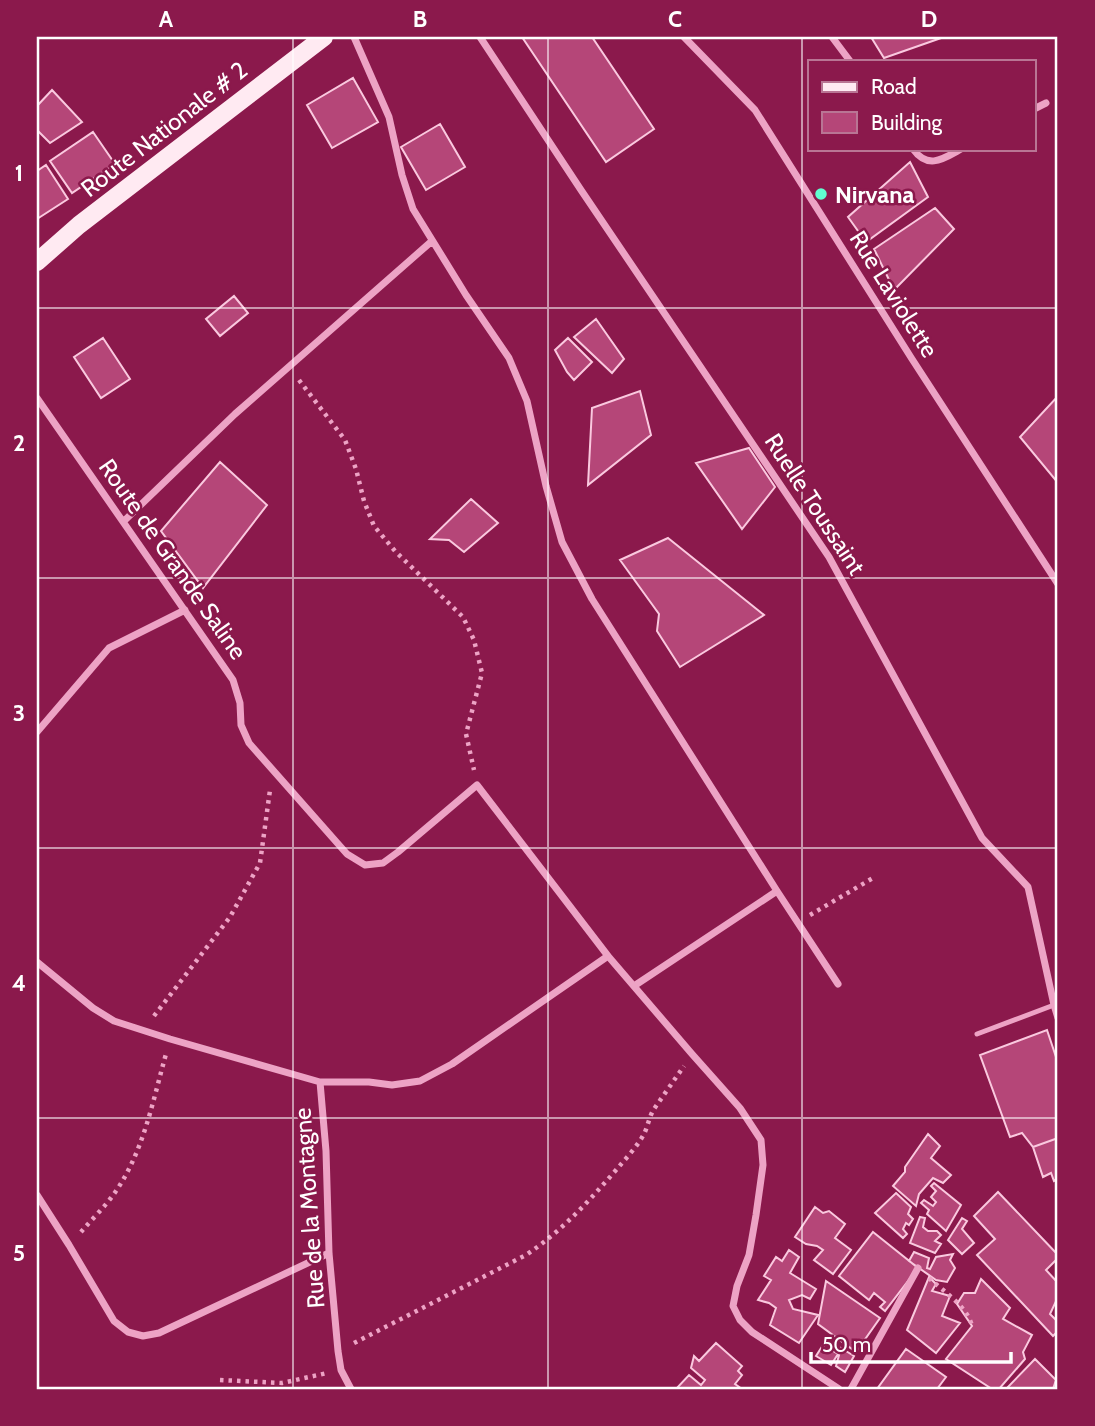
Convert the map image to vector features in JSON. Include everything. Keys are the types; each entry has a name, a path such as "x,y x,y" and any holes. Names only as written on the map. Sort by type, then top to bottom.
{"main road":[{"name":"Route Nationale # 2","path":"37,262 79,225 324,37"}],"street":[{"path":"354,37 389,117 402,175 414,209 509,358 527,401 562,542 592,599 838,984"},
{"name":"Ruelle Toussaint","path":"480,37 829,557 982,838 1028,887 1058,1018"},
{"name":"Rue Laviolette","path":"684,37 755,110 1058,584"},
{"path":"832,37 849,60"},
{"path":"1036,108 1046,103"},
{"path":"914,150 927,160 938,161 959,150"},
{"path":"124,521 235,414 432,241"},
{"name":"Route de Grande Saline","path":"37,398 233,680 240,703 241,725 249,743 347,854 365,865 383,863 477,785"},
{"path":"37,732 110,648 185,610"},
{"path":"477,785 608,956 740,1108 761,1140 763,1165 757,1215 749,1255 737,1286 733,1306 740,1320 752,1332 838,1389"},
{"path":"634,986 777,891"},
{"path":"320,1082 392,1085 420,1081 452,1064 608,956"},
{"name":"Rue de la Montagne","path":"37,962 114,1021 320,1082 326,1151 329,1253 338,1351 341,1370 351,1389"},
{"path":"37,1195 114,1321 128,1332 143,1336 159,1333 329,1253"},
{"path":"851,1389 918,1268"}],"lane":[{"path":"978,1034 1056,1005"}],"path":[{"path":"289,366 345,440 374,526 395,551 463,617 474,640 482,673 466,734 477,785"},
{"path":"142,1030 230,917 260,863 273,771"},
{"path":"797,922 873,878"},
{"path":"69,1245 115,1194 128,1172 140,1145 170,1039"},
{"path":"338,1351 526,1255 548,1240 570,1220 632,1151 645,1132 654,1109 692,1054"},
{"path":"918,1268 970,1316 972,1326"},
{"path":"220,1380 282,1383 341,1370"}],"building":[{"path":"522,37 592,37 654,129 606,162"},
{"path":"871,37 944,37 884,58"},
{"path":"353,78 378,122 332,148 307,105"},
{"path":"52,90 82,122 50,143 37,130 37,106"},
{"path":"440,124 465,167 426,190 401,147"},
{"path":"93,132 115,164 72,193 50,161"},
{"path":"910,162 928,197 866,242 848,217"},
{"path":"46,165 68,199 37,219 37,171"},
{"path":"935,208 954,229 894,290 874,249"},
{"path":"234,296 248,313 220,336 206,319"},
{"path":"596,319 624,359 612,373 574,337"},
{"path":"103,338 130,379 101,398 74,357"},
{"path":"568,338 592,362 574,380 555,350"},
{"path":"640,391 651,435 588,485 592,408"},
{"path":"1058,396 1058,483 1020,437"},
{"path":"749,448 775,487 742,529 696,463"},
{"path":"220,462 267,505 203,588 161,531"},
{"path":"471,499 498,523 464,552 449,540 430,539"},
{"path":"668,538 764,615 680,667 657,631 659,614 620,560"},
{"path":"1047,1030 1058,1063 1058,1138 1033,1147 1022,1133 1010,1137 980,1055"},
{"path":"928,1134 940,1146 931,1158 951,1175 943,1183 933,1178 919,1194 916,1206 893,1186 905,1172 905,1167"},
{"path":"1058,1138 1058,1179 1054,1181 1051,1173 1043,1177 1033,1147"},
{"path":"934,1183 961,1205 946,1231 927,1214 929,1210 921,1203 924,1200 933,1206 936,1202 931,1197 936,1191 931,1186"},
{"path":"998,1192 1058,1255 1046,1270 1058,1283 1058,1297 1050,1314 1058,1322 1058,1331 1053,1336 977,1255 995,1239 974,1216"},
{"path":"896,1193 911,1207 908,1214 913,1219 909,1225 906,1223 903,1229 907,1234 903,1238 875,1213"},
{"path":"815,1207 823,1213 829,1211 845,1224 835,1238 851,1250 833,1274 814,1260 823,1250 795,1237"},
{"path":"920,1217 925,1218 923,1227 941,1235 935,1241 941,1244 935,1253 910,1243"},
{"path":"962,1218 967,1221 962,1229 974,1243 962,1254 948,1240"},
{"path":"873,1232 918,1268 885,1311 880,1307 885,1302 874,1293 869,1300 839,1276"},
{"path":"789,1250 799,1257 790,1273 816,1289 810,1299 802,1295 789,1300 793,1309 818,1315 799,1343 770,1325 776,1308 758,1300 771,1280 764,1276 776,1257 782,1261"},
{"path":"914,1252 929,1258 927,1268 930,1269 936,1257 953,1254 950,1260 955,1268 947,1282 936,1280 909,1261"},
{"path":"929,1277 936,1284 932,1291 950,1296 942,1316 960,1323 936,1353 907,1330"},
{"path":"981,1279 1010,1308 1003,1319 1032,1335 1023,1352 1025,1359 999,1389 992,1389 946,1359 972,1326 957,1304 964,1293 975,1293"},
{"path":"826,1281 880,1318 856,1352 818,1324"},
{"path":"716,1343 742,1366 738,1371 742,1375 735,1384 742,1389 676,1389 689,1375 701,1385 705,1380 691,1368 694,1356 699,1361"},
{"path":"823,1345 838,1354 831,1365 816,1356"},
{"path":"841,1348 854,1356 845,1372 836,1366"},
{"path":"906,1349 946,1377 937,1389 877,1389"},
{"path":"1035,1359 1056,1380 1053,1389 1006,1389"}],"place":[{"name":"Nirvana","path":"821,194"}]}
